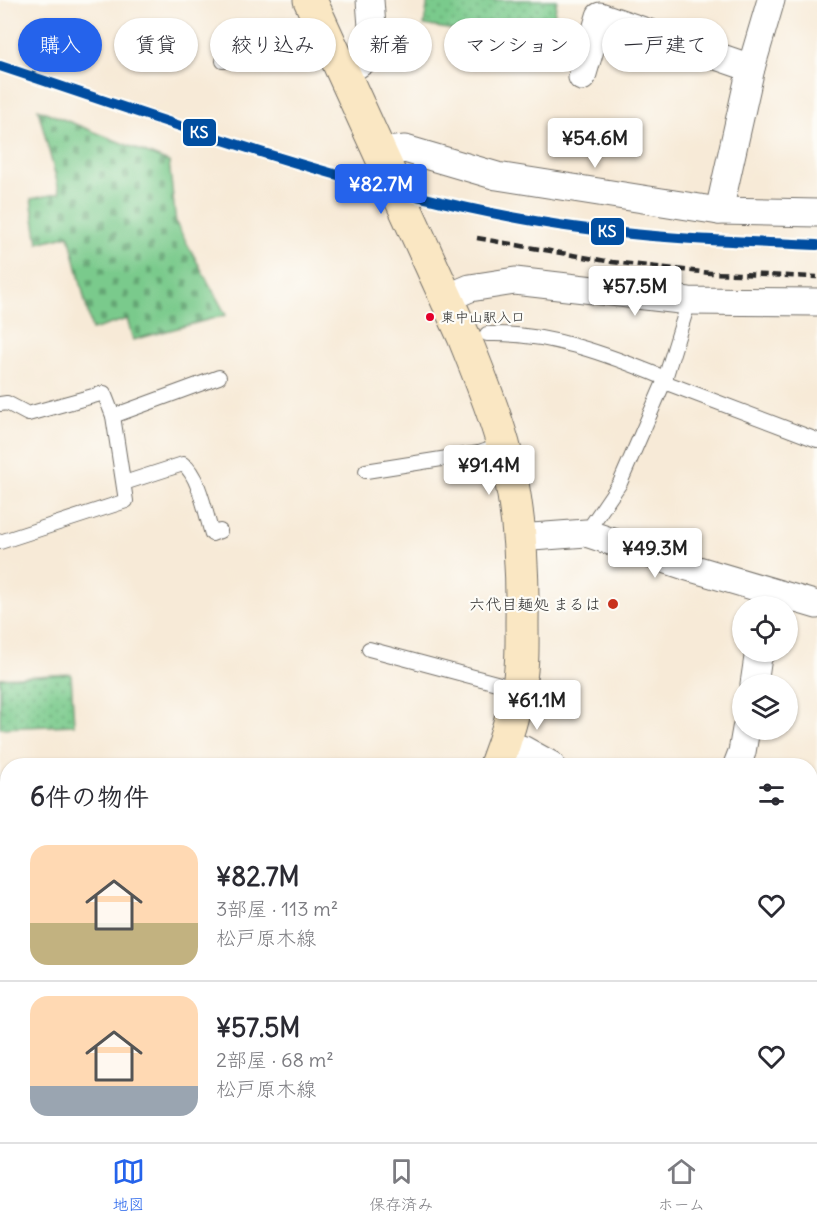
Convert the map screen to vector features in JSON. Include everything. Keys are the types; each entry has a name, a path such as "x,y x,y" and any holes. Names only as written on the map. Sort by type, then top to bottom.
{"main road":[{"path":"310,0 447,298 486,392 503,445 513,489 523,598 519,689 500,754"}],"street":[{"path":"338,60 364,60 372,40 370,0"},
{"path":"719,211 751,68 771,0"},
{"path":"582,77 600,16 751,68"},
{"path":"384,160 405,148 497,176 719,211 817,213"},
{"path":"447,298 470,288 515,281 689,301 817,302"},
{"path":"519,538 586,533 799,603"},
{"path":"740,758 744,740"},
{"path":"500,754 524,750 538,758"}],"lane":[{"path":"586,533 620,483 665,380 689,301"},
{"path":"487,334 558,341 612,357 817,440"},
{"path":"113,416 219,377"},
{"path":"0,404 7,403 28,414 104,393 113,416 126,501 0,542"},
{"path":"366,471 479,453 503,445"},
{"path":"124,483 183,464 190,469 195,480 212,534 220,531"},
{"path":"369,649 519,689"}],"green space":[{"path":"428,0 557,0 554,18 444,18 444,29 432,26 432,18 425,18"},
{"path":"38,109 169,162 176,223 226,315 133,340 127,319 92,330 69,235 38,243 31,199 60,193"},
{"path":"71,674 74,725 0,728 0,678"}],"railway":[{"path":"477,238 612,262 710,273 817,277"}],"transit line":[{"name":"KS","path":"0,66 259,152 456,205 523,219 596,230 706,240 817,245"}],"place":[{"name":"東中山駅入口","path":"430,317"},
{"name":"六代目麺処 まるは","path":"613,604"}]}
